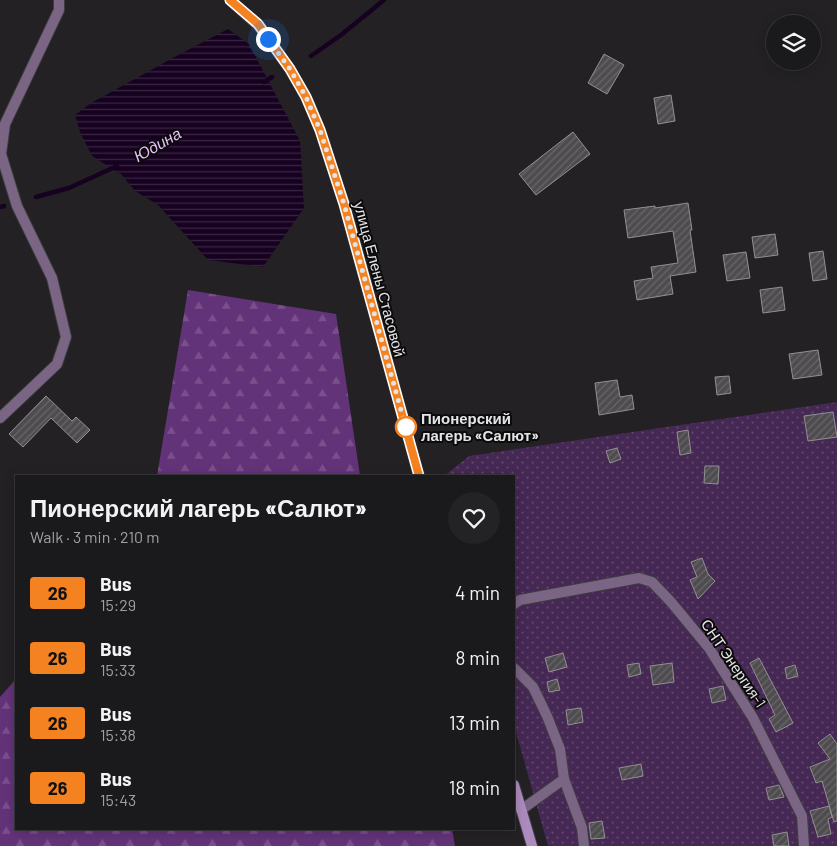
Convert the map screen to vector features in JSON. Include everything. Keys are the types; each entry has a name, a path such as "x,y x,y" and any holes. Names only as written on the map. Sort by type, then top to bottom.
{"main road":[{"name":"улица Елены Стасовой","path":"230,0 258,24 290,69 306,97 320,130 344,204 419,475"},
{"path":"515,789 532,846"}],"street":[{"path":"0,418 57,364 66,337 52,278 17,206 1,154 5,124 59,10 59,0"},
{"name":"СНТ Энергия-1","path":"515,603 520,600 639,578 652,582 709,648 753,718 802,816 804,846"},
{"path":"515,669 532,688 547,716 560,749 564,780 582,828 584,846"},
{"path":"521,810 564,780"}],"green space":[{"path":"188,290 336,314 360,475 157,475"},
{"path":"15,680 15,830 452,830 455,846 0,846 0,697"}],"shaded area":[{"path":"837,402 837,846 548,846 515,729 515,475 445,475 469,456"}],"water":[{"path":"228,29 249,44 300,141 304,208 263,267 208,260 158,205 135,191 122,175 92,156 80,132 75,115 91,103"}],"building":[{"path":"604,54 624,65 607,94 588,83"},
{"path":"671,95 675,121 658,124 654,98"},
{"path":"573,132 590,154 536,195 519,174"},
{"path":"688,203 696,272 670,276 673,294 637,300 634,281 653,278 651,267 678,263 673,231 628,238 624,210"},
{"path":"775,234 778,255 755,258 752,237"},
{"path":"823,251 827,279 813,281 809,253"},
{"path":"746,252 750,278 727,281 723,255"},
{"path":"782,287 785,310 763,313 760,290"},
{"path":"818,350 822,375 793,379 789,354"},
{"path":"729,376 731,393 717,395 715,377"},
{"path":"617,380 620,397 632,395 634,409 599,415 595,383"},
{"path":"46,396 72,421 76,417 90,430 77,443 51,418 23,447 9,434"},
{"path":"833,412 837,437 808,441 804,416"},
{"path":"688,430 691,453 680,455 677,432"},
{"path":"617,448 621,459 610,463 606,451"},
{"path":"705,466 719,466 718,484 704,483"},
{"path":"702,558 708,574 715,581 698,599 690,580 697,577 691,562"},
{"path":"563,653 567,667 549,672 545,658"},
{"path":"759,658 793,723 776,732 769,719 775,715 750,663"},
{"path":"639,663 641,674 629,677 627,665"},
{"path":"672,663 674,682 653,685 650,666"},
{"path":"795,665 798,676 787,679 785,668"},
{"path":"557,679 560,690 549,692 547,682"},
{"path":"723,686 726,700 712,703 709,689"},
{"path":"581,708 583,722 568,725 566,710"},
{"path":"830,734 837,744 837,821 834,822 822,781 816,783 810,767 830,759 818,743"},
{"path":"641,764 643,776 622,780 619,768"},
{"path":"779,785 784,797 769,800 766,788"},
{"path":"829,806 832,817 828,819 831,834 818,837 810,811"},
{"path":"602,821 605,838 591,839 589,823"},
{"path":"787,832 789,846 774,846 772,835"}],"waterway":[{"name":"Юдина","path":"311,56 341,35 384,0"},
{"name":"Юдина","path":"264,82 272,77"},
{"name":"Юдина","path":"36,197 69,188 117,166"},
{"name":"Юдина","path":"0,207 4,206"}],"bus line":[{"name":"26","path":"230,0 258,24 290,69 306,97 320,130 344,204 419,475"}],"place":[{"name":"Пионерский лагерь «Салют»","path":"406,427"}],"route":[{"path":"268,39 290,69 306,97 320,130 344,204 407,432 406,427"}]}
